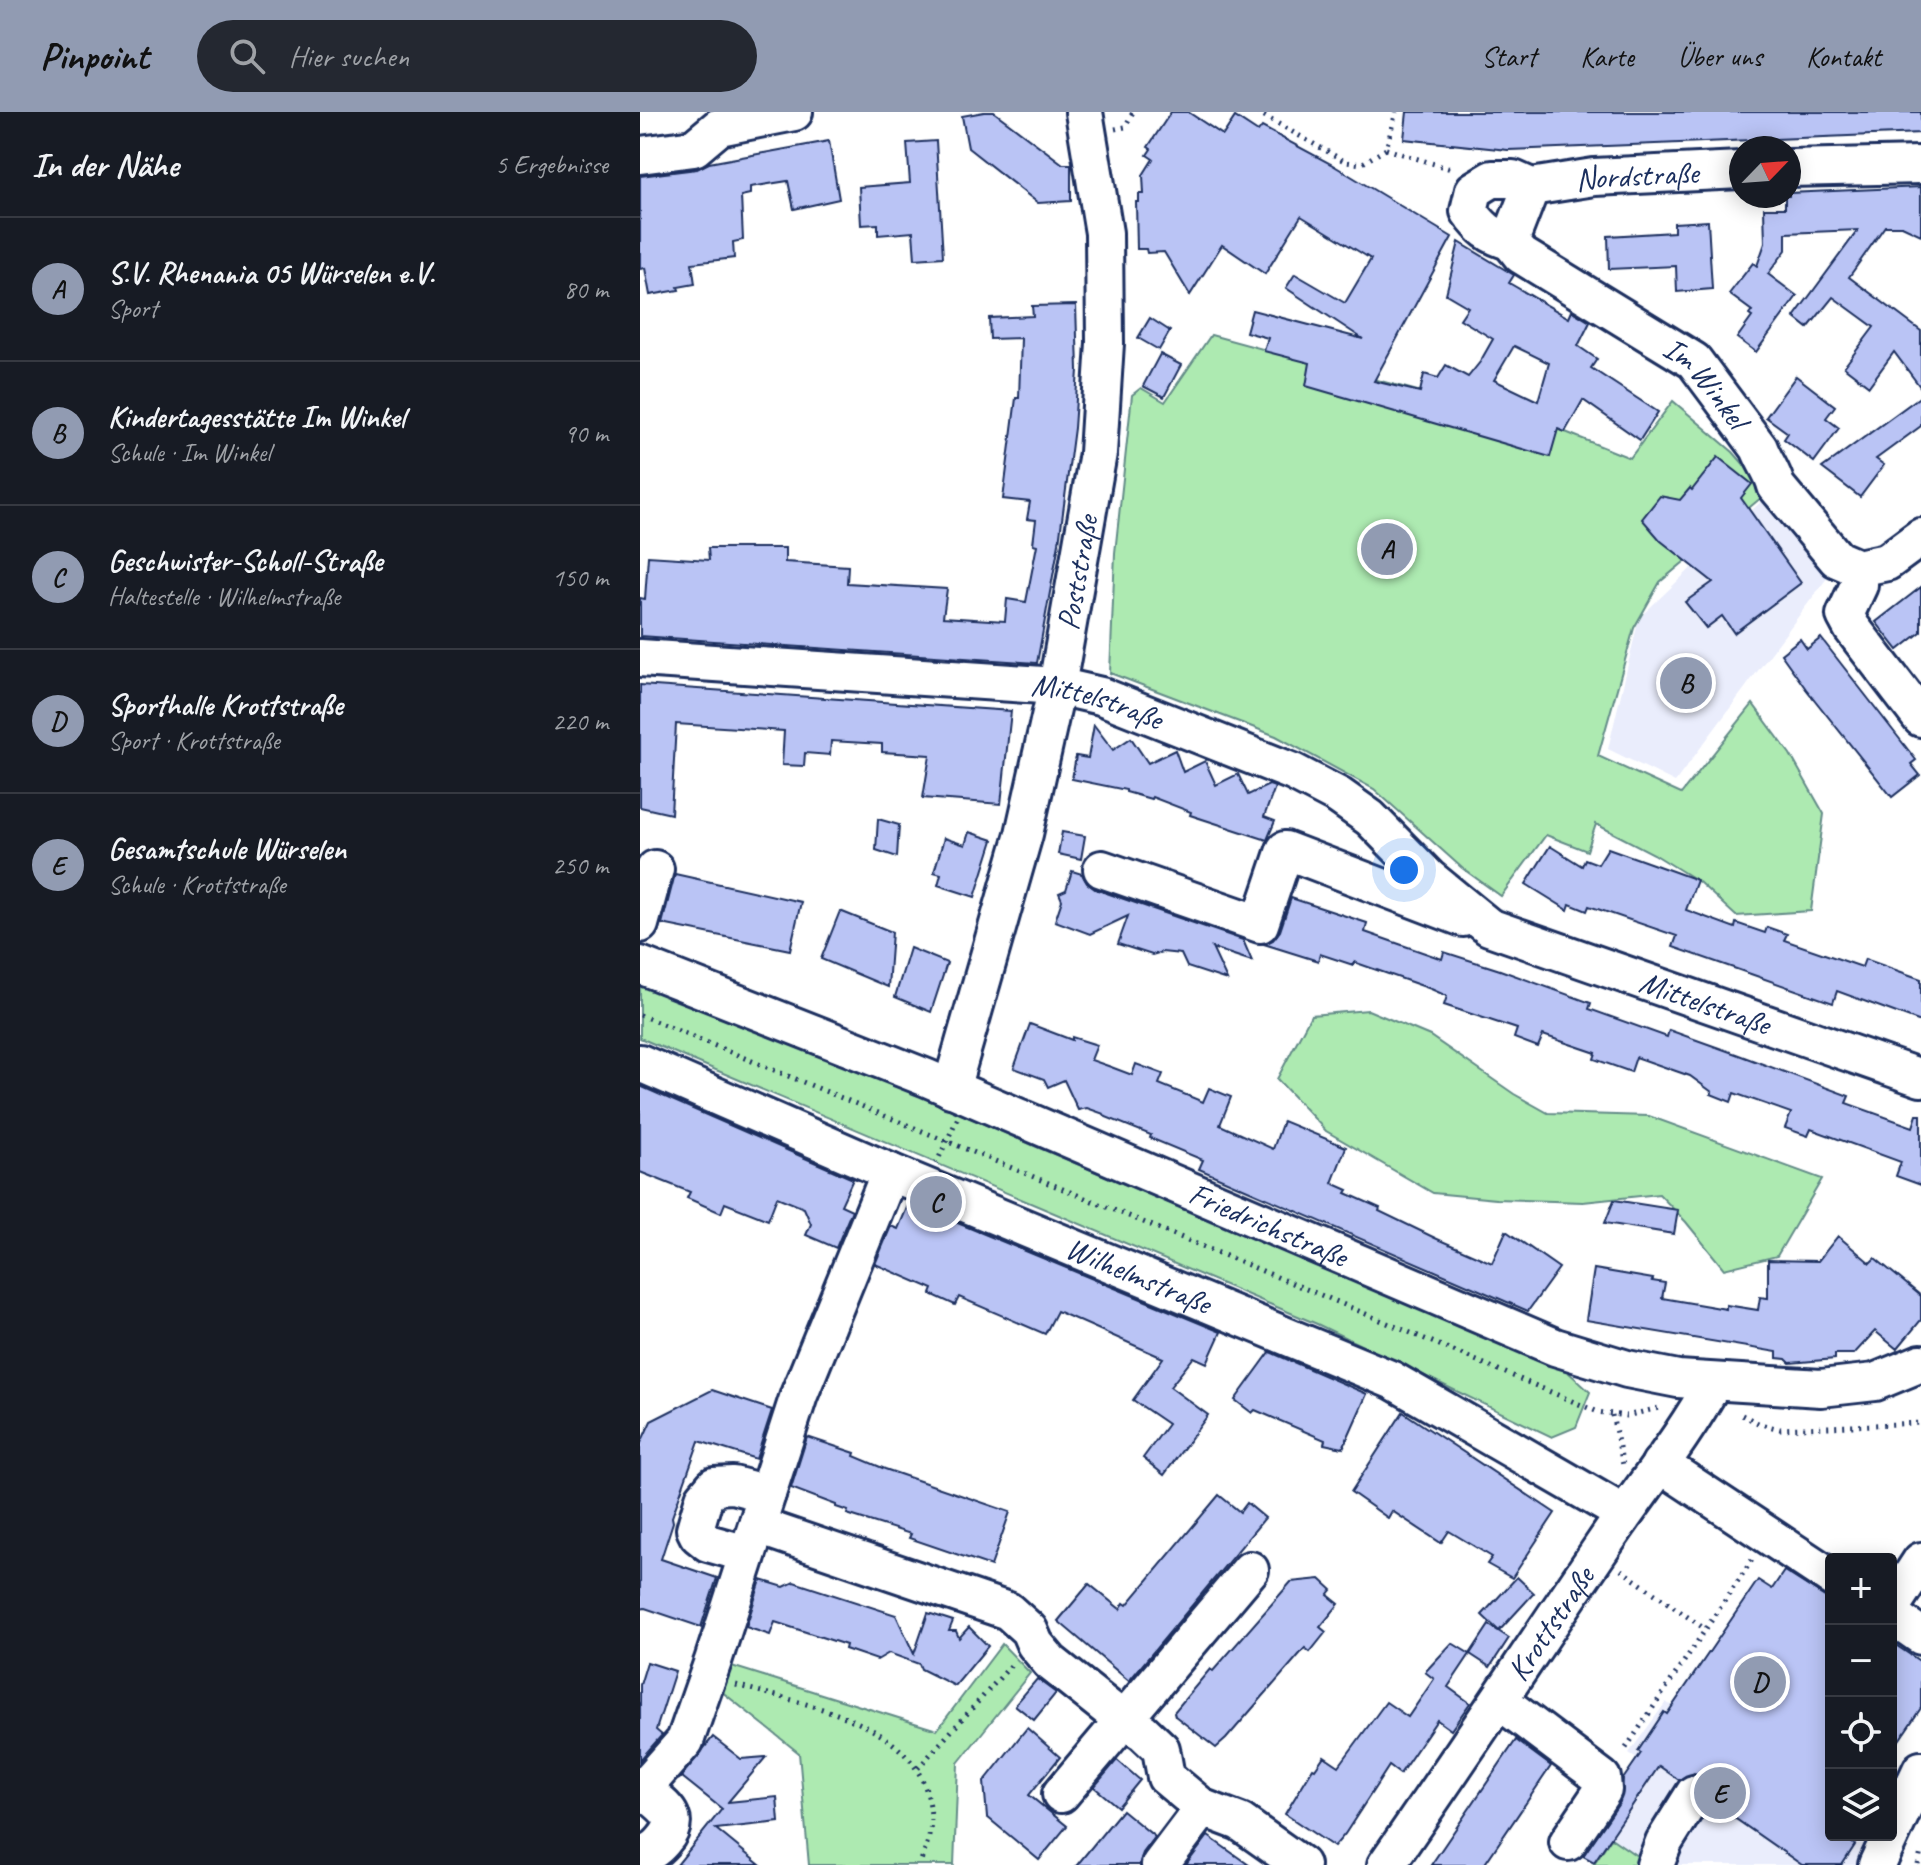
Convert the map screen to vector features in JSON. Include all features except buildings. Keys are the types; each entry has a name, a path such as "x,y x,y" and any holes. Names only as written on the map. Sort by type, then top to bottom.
{"street":[{"path":"640,155 694,148 719,127 794,112"},
{"name":"Poststraße","path":"955,1101 1024,834 1057,686 1098,453 1105,343 1104,233 1084,112"},
{"path":"1801,168 1921,165"},
{"name":"Nordstraße","path":"1486,182 1513,179 1531,187 1594,177 1729,171"},
{"path":"1486,182 1474,190 1469,211 1480,228 1510,241"},
{"name":"Nordstraße","path":"1510,241 1531,187"},
{"name":"Im Winkel","path":"1510,241 1529,260 1694,361 1759,448 1776,486 1837,559 1858,568"},
{"path":"1921,537 1887,562 1858,568 1859,585 1845,615 1921,718"},
{"name":"Mittelstraße","path":"640,658 1057,686 1101,696 1293,772 1339,796 1370,818 1429,878 1489,927"},
{"name":"Mittelstraße","path":"1102,869 1260,924 1285,850 1489,927 1921,1078"},
{"path":"640,924 655,869"},
{"name":"Friedrichstraße","path":"640,965 955,1101 1542,1342 1627,1369 1678,1379 1707,1394 1855,1386 1920,1367"},
{"name":"Wilhelmstraße","path":"640,1063 890,1172 1392,1380 1642,1489 1768,1536 1825,1573"},
{"path":"640,1853 656,1848 672,1830 671,1814 641,1790 685,1741 803,1385 890,1172"},
{"name":"Krottstraße","path":"1386,1865 1707,1394"},
{"path":"757,1525 998,1606 1025,1625 1050,1662 1161,1749 1166,1777 1203,1808 1240,1822 1301,1865"},
{"path":"1897,1598 1921,1561"},
{"path":"1061,1794 1250,1570"},
{"path":"1897,1619 1921,1636"},
{"path":"1500,1701 1602,1778 1603,1790 1568,1842"},
{"path":"1877,1865 1921,1770"},
{"path":"1655,1865 1664,1842 1694,1794"},
{"path":"1160,1865 1203,1808"}],"path":[{"path":"1257,112 1346,162 1361,164 1386,149 1396,112"},
{"path":"1386,149 1433,161 1486,182"},
{"path":"640,1015 1598,1412 1612,1415 1624,1472 1642,1489"},
{"path":"936,1164 955,1101"},
{"path":"1707,1394 1760,1424 1780,1429 1921,1423"},
{"path":"1626,1748 1768,1536"},
{"path":"1597,1554 1705,1629"},
{"path":"918,1768 1008,1671 1032,1637"},
{"path":"708,1676 840,1716 877,1731 892,1742 918,1768 931,1807 932,1827 919,1865"},
{"path":"1660,1678 1668,1683"},
{"path":"1918,1865 1921,1852"}],"shaded area":[{"path":"1769,494 1830,574 1675,782 1608,749 1639,618"},
{"path":"1666,1702 1825,1811 1825,1841 1869,1841 1899,1862 1898,1865 1647,1865 1611,1838 1657,1771 1629,1753"}],"green space":[{"path":"1211,335 1558,429 1630,458 1673,401 1733,452 1768,492 1660,582 1634,628 1598,756 1681,794 1753,704 1790,754 1824,814 1811,911 1736,916 1699,882 1596,824 1587,851 1546,835 1501,896 1462,868 1374,789 1276,736 1110,673 1115,553 1132,395 1141,388 1165,402"},
{"path":"640,974 1037,1147 1567,1371 1590,1392 1576,1427 1552,1437 1317,1324 640,1038"},
{"path":"1368,1010 1430,1036 1514,1094 1548,1113 1649,1116 1822,1179 1777,1256 1724,1269 1659,1194 1583,1202 1433,1193 1326,1131 1277,1079 1311,1015"},
{"path":"1002,1644 1030,1673 958,1763 954,1865 809,1865 799,1753 716,1687 722,1663 937,1730"},
{"path":"1611,1838 1647,1863 1647,1865 1593,1865"}],"place":[{"name":"S.V. Rhenania 05 Würselen e.V.","path":"1387,549"},
{"name":"Kindertagesstätte Im Winkel","path":"1686,683"},
{"name":"Geschwister-Scholl-Straße","path":"936,1202"},
{"name":"Sporthalle Krottstraße","path":"1760,1682"},
{"name":"Gesamtschule Würselen","path":"1720,1793"}]}
